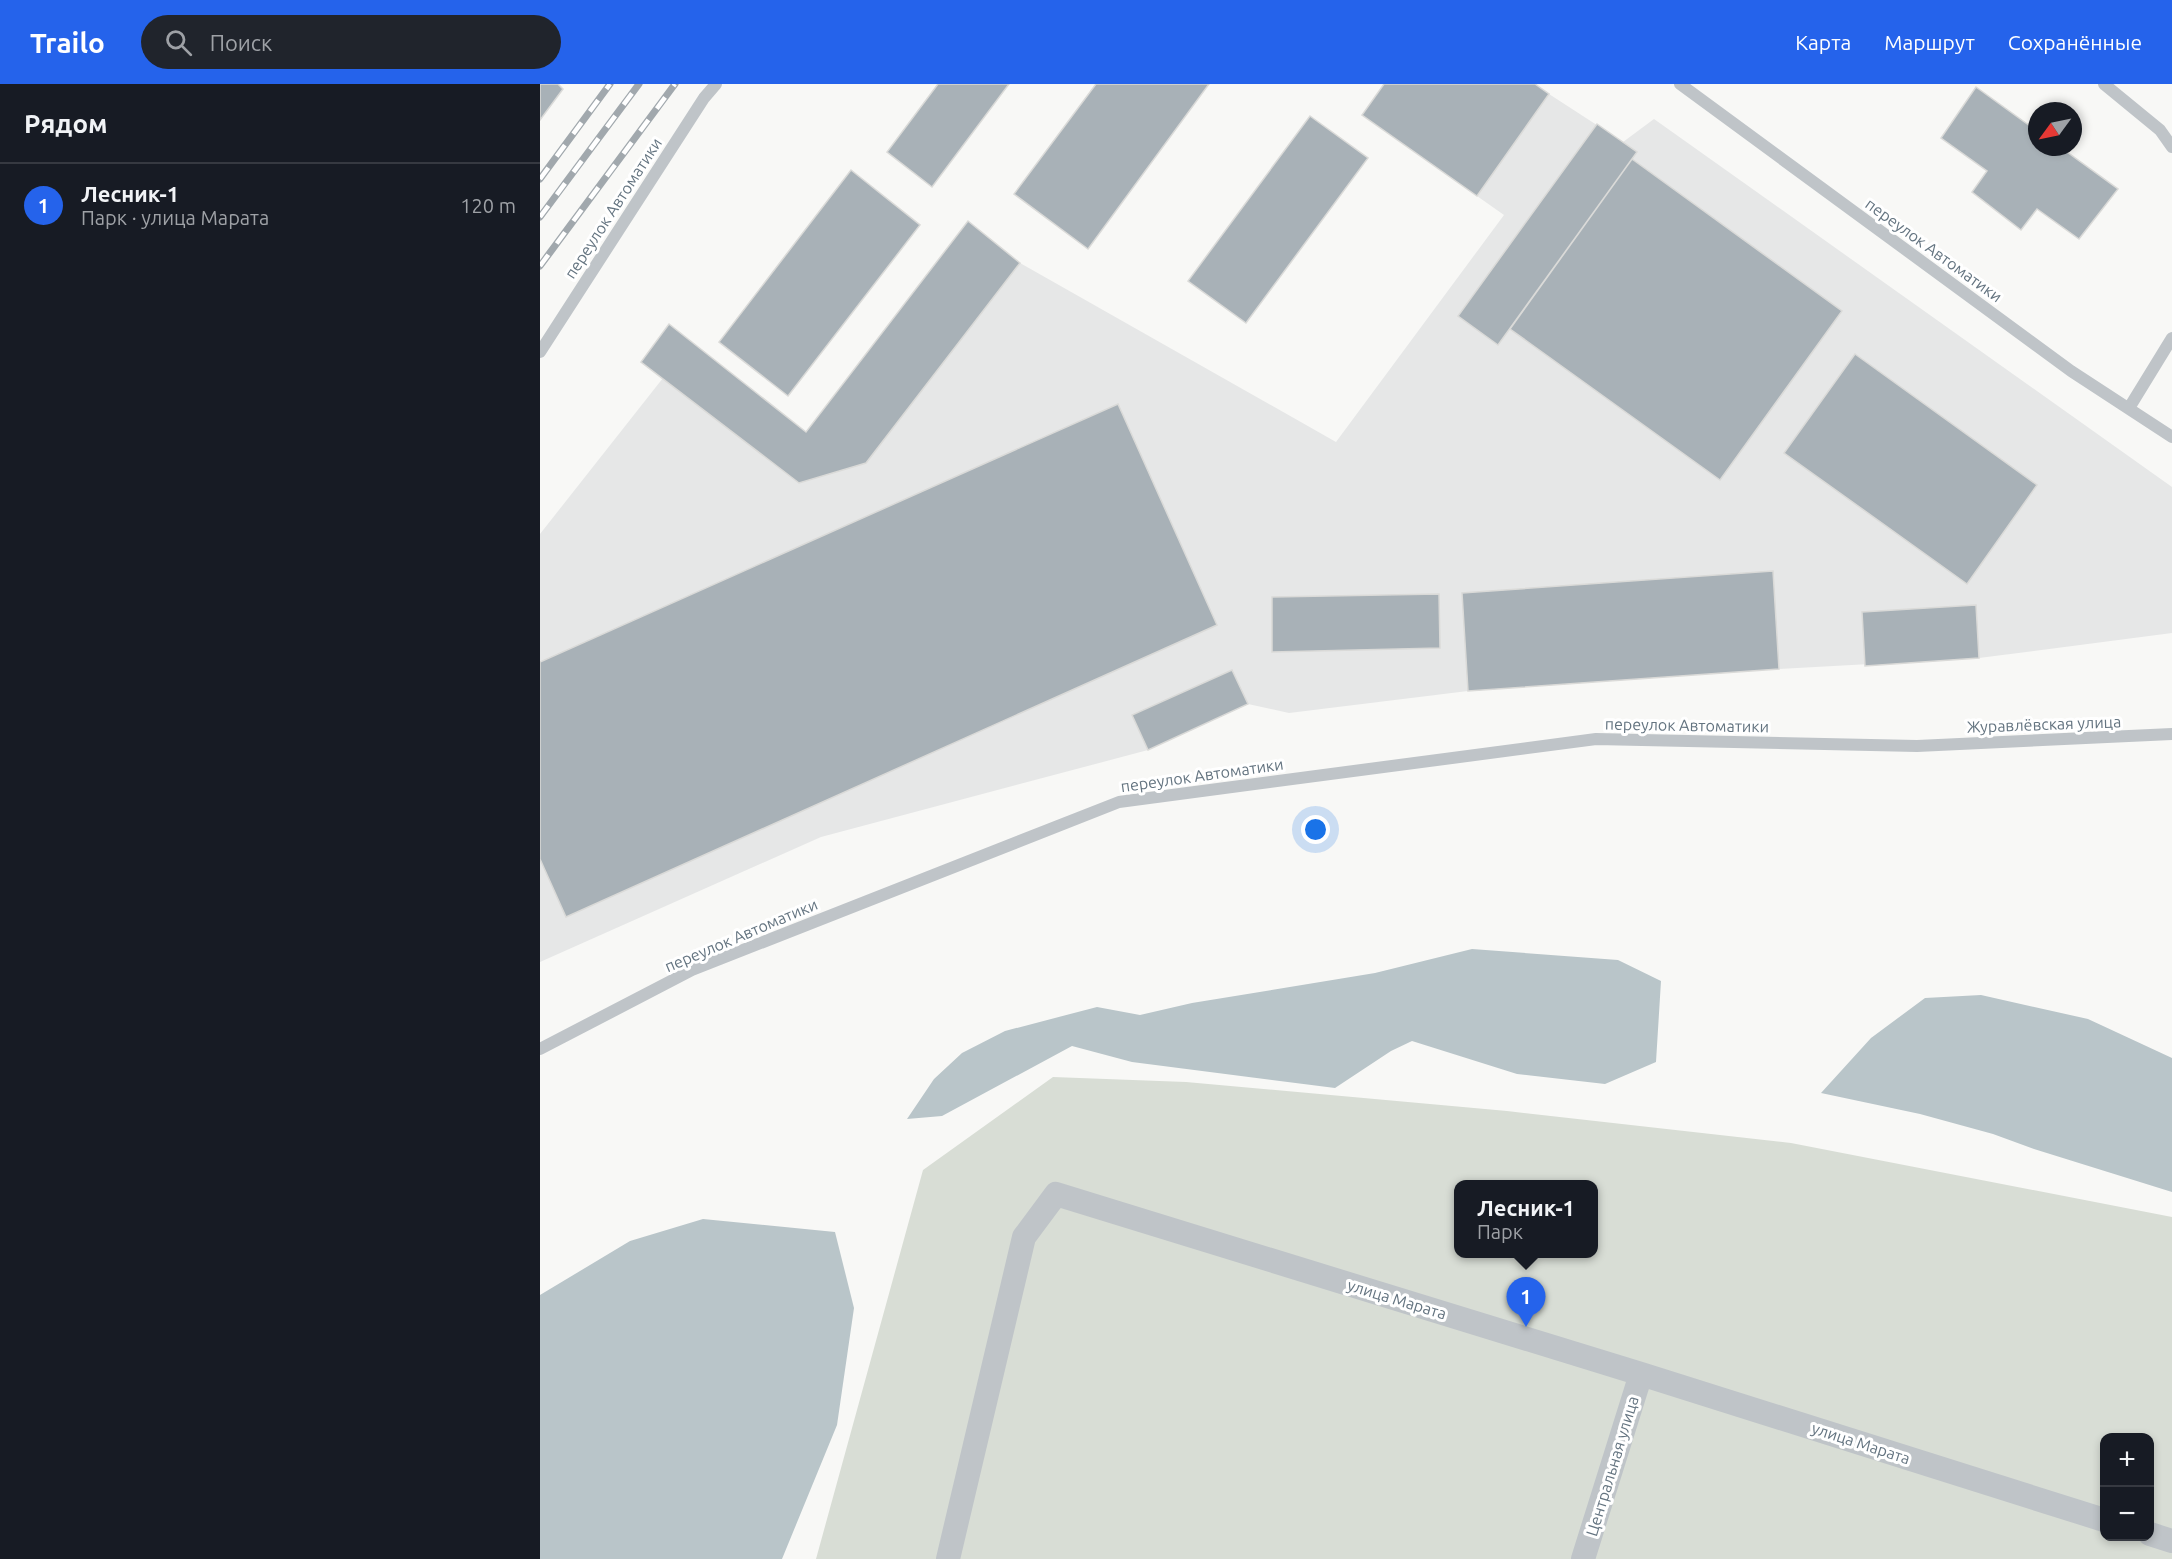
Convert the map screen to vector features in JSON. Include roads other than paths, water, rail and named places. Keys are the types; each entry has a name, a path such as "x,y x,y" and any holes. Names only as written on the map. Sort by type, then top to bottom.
{"street":[{"name":"улица Марата","path":"948,1559 1024,1238 1056,1194 1641,1374 2100,1519"},
{"name":"Центральная улица","path":"1583,1559 1641,1374"},
{"path":"2154,1535 2172,1541"}],"lane":[{"name":"переулок Автоматики","path":"540,352 716,84"},
{"name":"переулок Автоматики","path":"1680,84 2071,371 2172,437"},
{"path":"2104,84 2160,130 2172,147"},
{"path":"2129,408 2172,338"},
{"name":"Журавлёвская улица","path":"1917,746 2172,734"},
{"name":"переулок Автоматики","path":"540,1049 692,970 1119,802 1596,739 1917,746"}],"railway":[{"path":"540,179 610,84"},
{"path":"540,217 639,84"},
{"path":"540,266 675,84"}],"place":[{"name":"Лесник-1","path":"1526,1327"}]}
